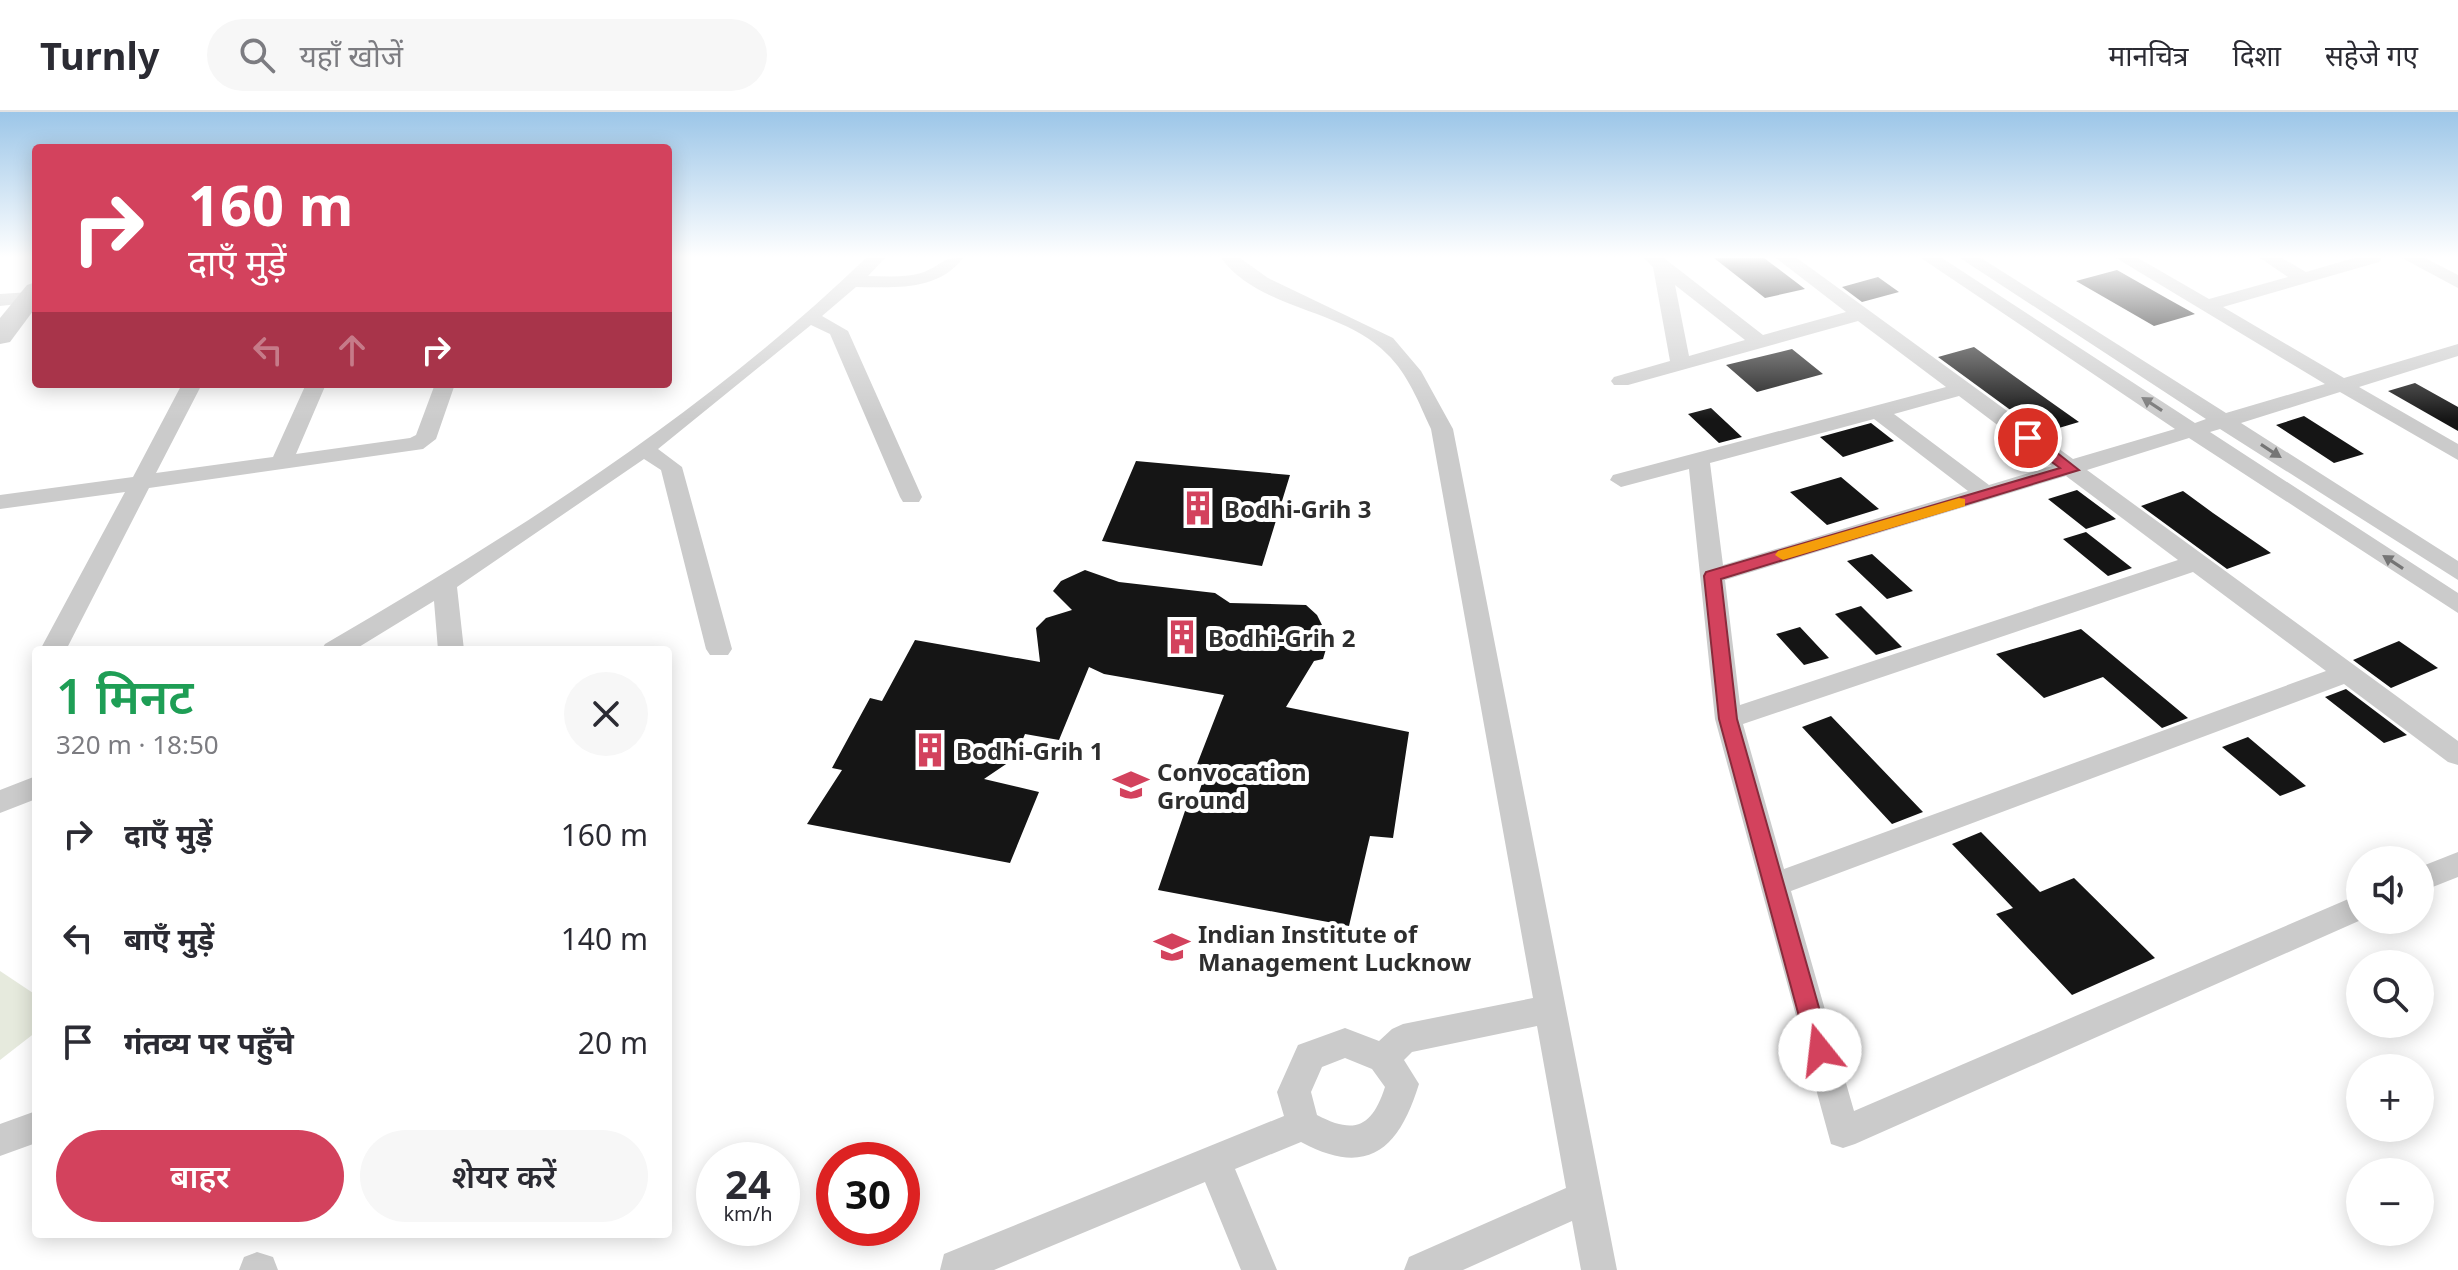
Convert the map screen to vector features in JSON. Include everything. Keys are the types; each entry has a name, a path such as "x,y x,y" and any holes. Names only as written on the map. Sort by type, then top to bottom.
{"street":[{"path":"0,336 17,312"},
{"path":"341,646 538,525 707,403 815,312"},
{"path":"1330,312 1387,343 1410,368 1442,429 1599,1270"},
{"path":"1669,312 1681,364"},
{"path":"1721,312 1759,342"},
{"path":"1858,312 2458,755"},
{"path":"2012,312 2458,605"},
{"path":"2053,312 2458,572"},
{"path":"2217,312 2458,453"},
{"path":"1621,381 1861,314"},
{"path":"809,317 838,331 911,497"},
{"path":"1712,576 2072,470 2458,350"},
{"path":"55,646 190,388"},
{"path":"281,464 314,388"},
{"path":"0,502 415,444 425,439 444,388"},
{"path":"1621,480 1963,389"},
{"path":"1878,412 1987,494"},
{"path":"644,449 671,467 719,649"},
{"path":"1699,459 1728,719 1843,1132 2346,913"},
{"path":"1728,719 2197,562"},
{"path":"445,584 451,646"},
{"path":"1774,885 2347,673"},
{"path":"0,802 32,789"},
{"path":"2434,874 2458,864"},
{"path":"1384,1058 1403,1039 1551,1009"},
{"path":"1345,1043 1384,1058 1402,1084 1395,1111 1382,1132 1356,1145 1327,1140 1303,1125 1294,1092 1310,1056 1345,1043"},
{"path":"958,1270 957,1267 1303,1125"},
{"path":"0,1140 32,1128"},
{"path":"1214,1161 1259,1270"},
{"path":"1422,1270 1585,1197"}],"shaded area":[{"path":"0,971 32,992 32,1035 0,1060"}],"building":[{"path":"2130,312 2195,314 2154,326"},
{"path":"1974,347 2079,422 2042,433 1938,357"},
{"path":"1792,349 1823,374 1757,392 1726,365"},
{"path":"2415,383 2458,407 2458,431 2388,391"},
{"path":"1711,408 1742,437 1719,443 1688,414"},
{"path":"2304,416 2364,454 2334,463 2276,425"},
{"path":"1871,423 1894,441 1843,457 1820,437"},
{"name":"Bodhi-Grih 3","path":"1136,461 1290,475 1262,566 1102,541"},
{"path":"1841,477 1879,509 1827,525 1790,492"},
{"path":"2077,490 2116,519 2086,529 2048,499"},
{"path":"2183,491 2271,553 2227,569 2141,506"},
{"path":"2086,532 2132,568 2108,576 2063,539"},
{"path":"1872,554 1913,591 1887,599 1847,561"},
{"path":"1085,570 1119,582 1215,593 1230,603 1306,605 1317,615 1329,639 1323,659 1314,661 1286,707 1409,732 1393,838 1370,836 1349,926 1158,890 1186,808 1197,798 1206,772 1196,767 1224,695 1104,674 1089,667 1059,740 1025,734 1015,758 984,779 1039,792 1010,863 807,824 842,770 832,768 870,698 882,701 915,640 1040,662 1036,628 1046,618 1072,610 1053,591 1061,581"},
{"path":"1861,606 1902,647 1876,655 1835,614"},
{"path":"1800,627 1829,658 1804,665 1776,634"},
{"path":"2081,629 2188,718 2162,728 2103,677 2044,698 1996,654"},
{"path":"2399,641 2438,668 2391,688 2353,660"},
{"path":"2346,689 2407,735 2384,743 2325,697"},
{"path":"1831,716 1923,812 1892,824 1802,727"},
{"path":"2248,737 2306,786 2280,796 2222,747"},
{"path":"1981,832 2040,892 2074,878 2155,958 2072,995 1996,914 2013,908 1952,844"}],"slow traffic":[{"path":"1783,555 1959,503"}],"place":[{"name":"Bodhi-Grih 3","path":"1198,508"},
{"name":"Bodhi-Grih 2","path":"1182,637"},
{"name":"Bodhi-Grih 1","path":"930,750"},
{"name":"Convocation Ground","path":"1131,785"},
{"name":"Indian Institute of Management Lucknow","path":"1172,947"}],"route":[{"path":"1820,1050 1728,719 1712,576 2072,470 2028,438"}]}
